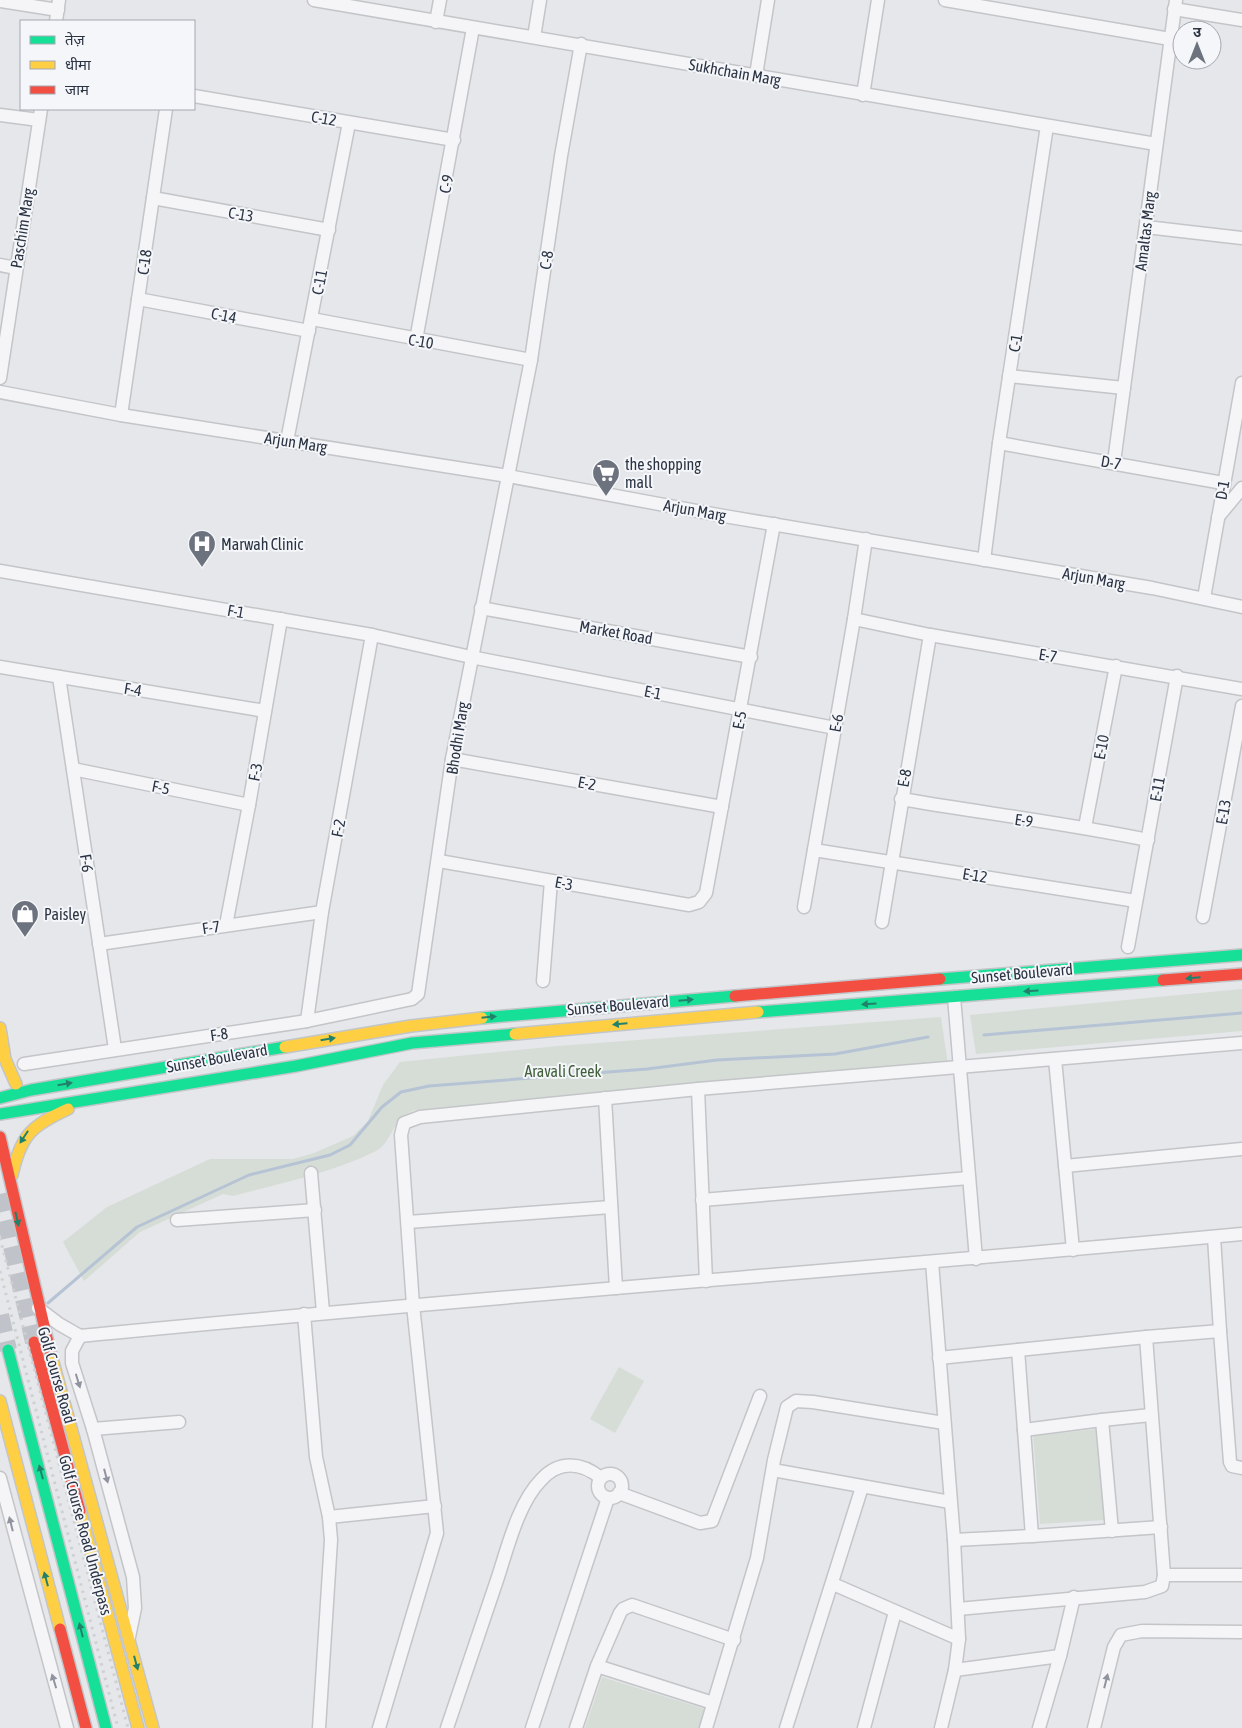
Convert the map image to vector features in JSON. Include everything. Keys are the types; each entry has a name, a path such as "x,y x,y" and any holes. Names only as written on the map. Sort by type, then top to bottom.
{"main road":[{"name":"Sunset Boulevard","path":"0,1098 31,1090 293,1044 411,1026 522,1013 1242,955"},
{"name":"Sunset Boulevard","path":"0,1114 296,1066 412,1043 720,1015 1242,974"},
{"path":"995,975 996,994"},
{"path":"718,997 720,1015"},
{"path":"0,1028 5,1059 16,1084"},
{"path":"293,1044 296,1066"},
{"path":"0,1074 16,1084 31,1090"},
{"path":"10,1187 16,1151 26,1133 39,1121 96,1097"},
{"name":"Golf Course Road","path":"0,1137 3,1160 38,1308 153,1728"},
{"name":"Golf Course Road Underpass","path":"34,1342 138,1728"},
{"name":"Golf Course Road Underpass","path":"8,1350 106,1728"},
{"path":"0,1401 86,1728"}],"street":[{"name":"Sukhchain Marg","path":"314,0 436,22 582,44 863,95 1156,144"},
{"path":"436,22 440,0"},
{"path":"534,37 540,0"},
{"path":"756,75 768,0"},
{"path":"863,95 878,0"},
{"path":"945,0 1170,39"},
{"path":"0,1 58,10"},
{"path":"1175,4 1242,20"},
{"name":"Amaltas Marg","path":"1114,462 1175,4"},
{"name":"C-9","path":"416,340 473,28"},
{"name":"C-8","path":"508,476 530,360 561,156 582,44"},
{"name":"C-12","path":"195,96 454,140"},
{"name":"C-18","path":"121,415 166,110"},
{"path":"0,115 40,114"},
{"name":"Paschim Marg","path":"0,378 40,114"},
{"name":"C-11","path":"287,441 350,123"},
{"name":"C-1","path":"984,560 999,443 1048,126"},
{"name":"C-13","path":"153,198 329,230"},
{"path":"1146,227 1242,238"},
{"path":"0,265 16,268"},
{"name":"C-14","path":"138,299 310,325"},
{"name":"C-10","path":"310,325 416,340 530,360"},
{"path":"1010,376 1124,388"},
{"name":"D-1","path":"1204,598 1242,383"},
{"name":"Arjun Marg","path":"0,392 121,415 508,476 1242,606"},
{"name":"D-7","path":"999,443 1224,483"},
{"name":"Bhodhi Marg","path":"412,999 418,994 421,985 452,759 470,657 508,476"},
{"path":"1218,517 1241,490"},
{"name":"E-5","path":"689,905 699,902 706,893 742,709 774,524"},
{"name":"E-6","path":"804,907 866,539"},
{"name":"F-1","path":"0,571 372,635 470,657"},
{"name":"Market Road","path":"481,608 751,657"},
{"name":"F-3","path":"226,925 281,619"},
{"name":"E-7","path":"854,619 930,635 1177,676 1242,689"},
{"name":"F-2","path":"307,1021 322,912 372,635"},
{"name":"E-8","path":"882,922 890,862 930,635"},
{"name":"E-1","path":"470,657 835,728"},
{"name":"E-10","path":"1085,827 1116,666"},
{"name":"F-4","path":"0,668 265,711"},
{"name":"E-11","path":"1128,947 1177,676"},
{"name":"F-6","path":"59,677 115,1049"},
{"name":"E-13","path":"1203,917 1242,706"},
{"name":"E-2","path":"452,759 722,808"},
{"name":"F-5","path":"73,769 249,805"},
{"name":"E-9","path":"901,799 1026,820 1085,827 1148,840"},
{"name":"E-12","path":"814,850 1136,901"},
{"name":"E-3","path":"439,861 689,905"},
{"path":"543,981 551,881"},
{"name":"F-7","path":"100,944 322,912"},
{"path":"954,997 958,1068 976,1259"},
{"name":"F-8","path":"24,1064 307,1021 412,999"},
{"path":"379,1728 437,1539 413,1305 401,1135 404,1123 420,1117 605,1098 1242,1043"},
{"path":"1055,1059 1074,1250"},
{"path":"698,1090 706,1281"},
{"path":"605,1098 616,1288"},
{"path":"1065,1166 1242,1149"},
{"path":"311,1173 323,1312"},
{"path":"702,1200 969,1178"},
{"path":"408,1222 611,1207"},
{"path":"177,1220 315,1210"},
{"path":"38,1308 59,1324 80,1336 323,1312 976,1259 1242,1234"},
{"path":"1214,1237 1230,1462 1232,1466 1242,1468"},
{"path":"932,1262 954,1540 959,1639 955,1670 941,1728"},
{"path":"304,1314 316,1457 329,1517 331,1540 319,1728"},
{"path":"939,1358 1220,1331"},
{"path":"80,1336 72,1352 72,1362 93,1429 133,1577 136,1608 129,1637"},
{"path":"958,1608 1156,1590 1164,1581 1146,1337"},
{"path":"1018,1350 1032,1536"},
{"path":"532,1728 614,1495 621,1482 615,1476 608,1474 601,1478 598,1485 599,1492 614,1495 700,1523 712,1521 760,1396"},
{"path":"706,1728 734,1640 757,1558 785,1411 790,1403 796,1401 944,1423"},
{"path":"1024,1430 1151,1415"},
{"path":"1102,1420 1112,1531"},
{"path":"93,1429 179,1422"},
{"path":"447,1728 513,1532 527,1500 539,1481 547,1473 561,1467 580,1465 601,1478"},
{"path":"773,1470 950,1502"},
{"path":"0,1478 67,1728"},
{"path":"786,1728 834,1584 862,1487"},
{"path":"329,1517 435,1506"},
{"path":"954,1540 1161,1527"},
{"path":"1164,1575 1242,1575"},
{"path":"834,1584 959,1639"},
{"path":"1039,1728 1060,1656 1074,1597"},
{"path":"576,1728 597,1666 620,1613 627,1606 632,1606 734,1640"},
{"path":"864,1728 895,1612"},
{"path":"1094,1728 1114,1647 1126,1632 1242,1632"},
{"path":"955,1670 1060,1656"},
{"path":"597,1666 713,1703"}],"green space":[{"path":"1242,989 1242,1031 976,1054 970,1015"},
{"name":"Aravali Creek","path":"941,1017 948,1065 415,1110 401,1119 385,1142 376,1151 359,1159 306,1177 233,1196 223,1194 140,1232 84,1281 63,1242 107,1207 210,1159 293,1159 314,1153 353,1136 368,1121 383,1085 400,1062 558,1046"},
{"path":"619,1367 644,1381 615,1433 590,1419"},
{"path":"1097,1429 1105,1520 1040,1524 1033,1436"},
{"path":"602,1677 705,1709 699,1728 585,1728"}],"waterway":[{"path":"984,1035 1242,1013"},
{"path":"48,1303 137,1227 249,1175 330,1155 350,1145 382,1107 401,1092 429,1086 647,1069 717,1060 835,1054 928,1037"}],"tunnel":[{"path":"0,1194 34,1342"},
{"path":"0,1315 8,1350"}],"railway":[{"path":"0,1238 128,1728"},
{"path":"0,1271 118,1728"}],"traffic: fast":[{"path":"940,979 1242,955"},
{"path":"758,1012 1163,980"},
{"path":"482,1018 735,996"},
{"path":"0,1114 296,1066 412,1043 515,1034"},
{"path":"0,1098 31,1090 285,1047"},
{"path":"8,1350 106,1728"}],"traffic: slow":[{"path":"515,1034 758,1012"},
{"path":"285,1047 411,1026 482,1018"},
{"path":"0,1028 5,1059 16,1084"},
{"path":"12,1175 19,1150 30,1133 45,1121 68,1109"},
{"path":"50,1351 153,1728"},
{"path":"0,1401 60,1629"},
{"path":"80,1511 138,1728"}],"traffic: jam":[{"path":"1163,980 1242,974"},
{"path":"735,996 940,979"},
{"path":"0,1137 50,1351"},
{"path":"34,1342 80,1511"},
{"path":"60,1629 86,1728"}],"place":[{"name":"the shopping mall","path":"606,497"},
{"name":"Marwah Clinic","path":"202,568"},
{"name":"Paisley","path":"25,938"}]}
